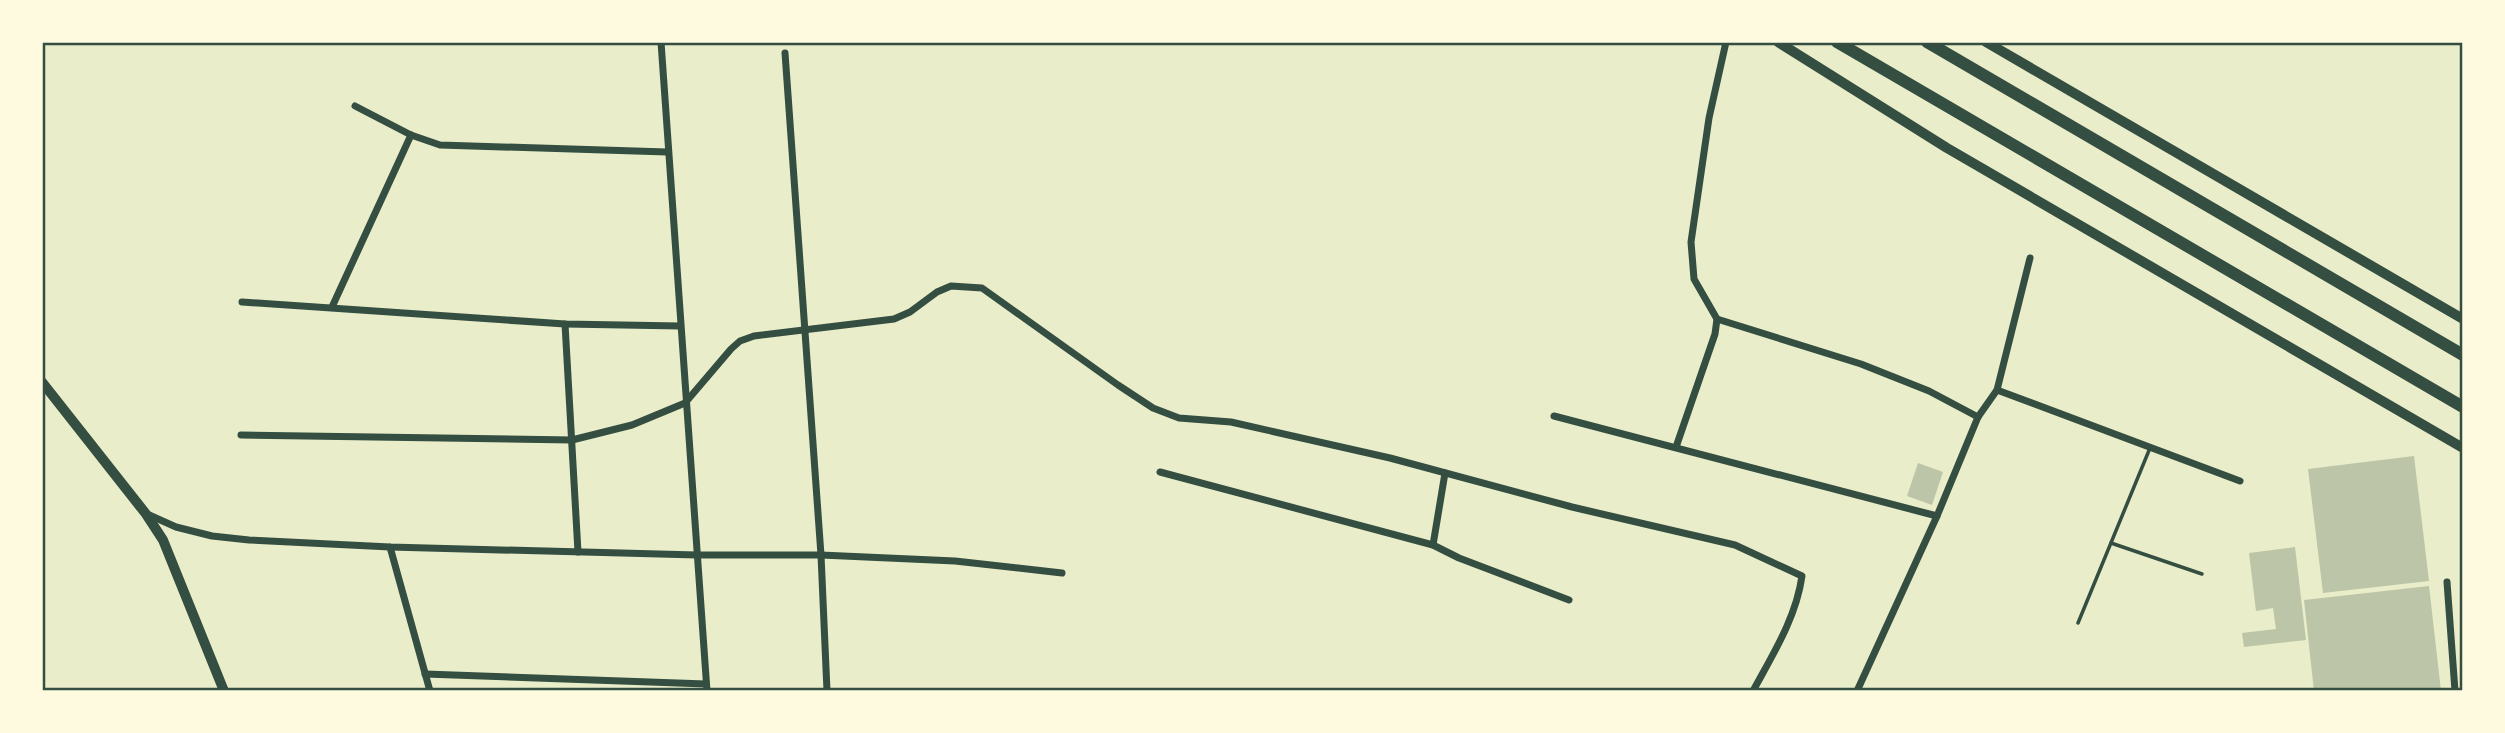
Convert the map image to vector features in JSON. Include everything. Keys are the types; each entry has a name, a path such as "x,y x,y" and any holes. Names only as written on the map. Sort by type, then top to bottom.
{"highway":[{"path":"1837,42 2463,407"},
{"path":"1927,42 2463,355"}],"main road":[{"path":"42,382 146,514 163,540 224,691"}],"street":[{"path":"425,674 707,687 661,42"},
{"path":"1676,447 1715,334 1717,319 1694,279 1691,242 1709,118 1726,42"},
{"path":"1778,42 1947,148 2463,448"},
{"path":"1986,42 2463,319"},
{"path":"785,53 821,555 827,691"},
{"path":"355,106 411,135 440,145 667,152"},
{"path":"332,307 411,135"},
{"path":"1857,691 1937,516 1978,417 1997,390 2030,258"},
{"path":"241,435 572,440 632,425 685,403 740,341 754,336 894,319 951,286 982,288 1159,411 1179,418 1231,422 1735,545 1802,576 1799,597 1784,635 1753,691"},
{"path":"242,302 565,324 680,326"},
{"path":"1717,319 1861,364 1929,391 1978,417"},
{"path":"565,324 578,552"},
{"path":"1997,390 2240,481"},
{"path":"1554,416 1937,516"},
{"path":"1160,472 1433,545 1459,558 1569,600"},
{"path":"1433,545 1444,473"},
{"path":"146,514 176,527 212,536 390,547 696,555 821,555 955,561 1062,573"},
{"path":"390,547 430,691"},
{"path":"2447,582 2455,691"}],"lane":[{"path":"2078,623 2150,448"},
{"path":"2111,543 2202,574"}],"building":[{"path":"2414,456 2429,581 2323,593 2308,469"},
{"path":"1918,463 1943,472 1932,505 1907,496"},
{"path":"2295,547 2306,640 2244,647 2242,633 2276,629 2273,608 2256,611 2249,553"},
{"path":"2429,586 2441,691 2314,691 2304,600"}]}
